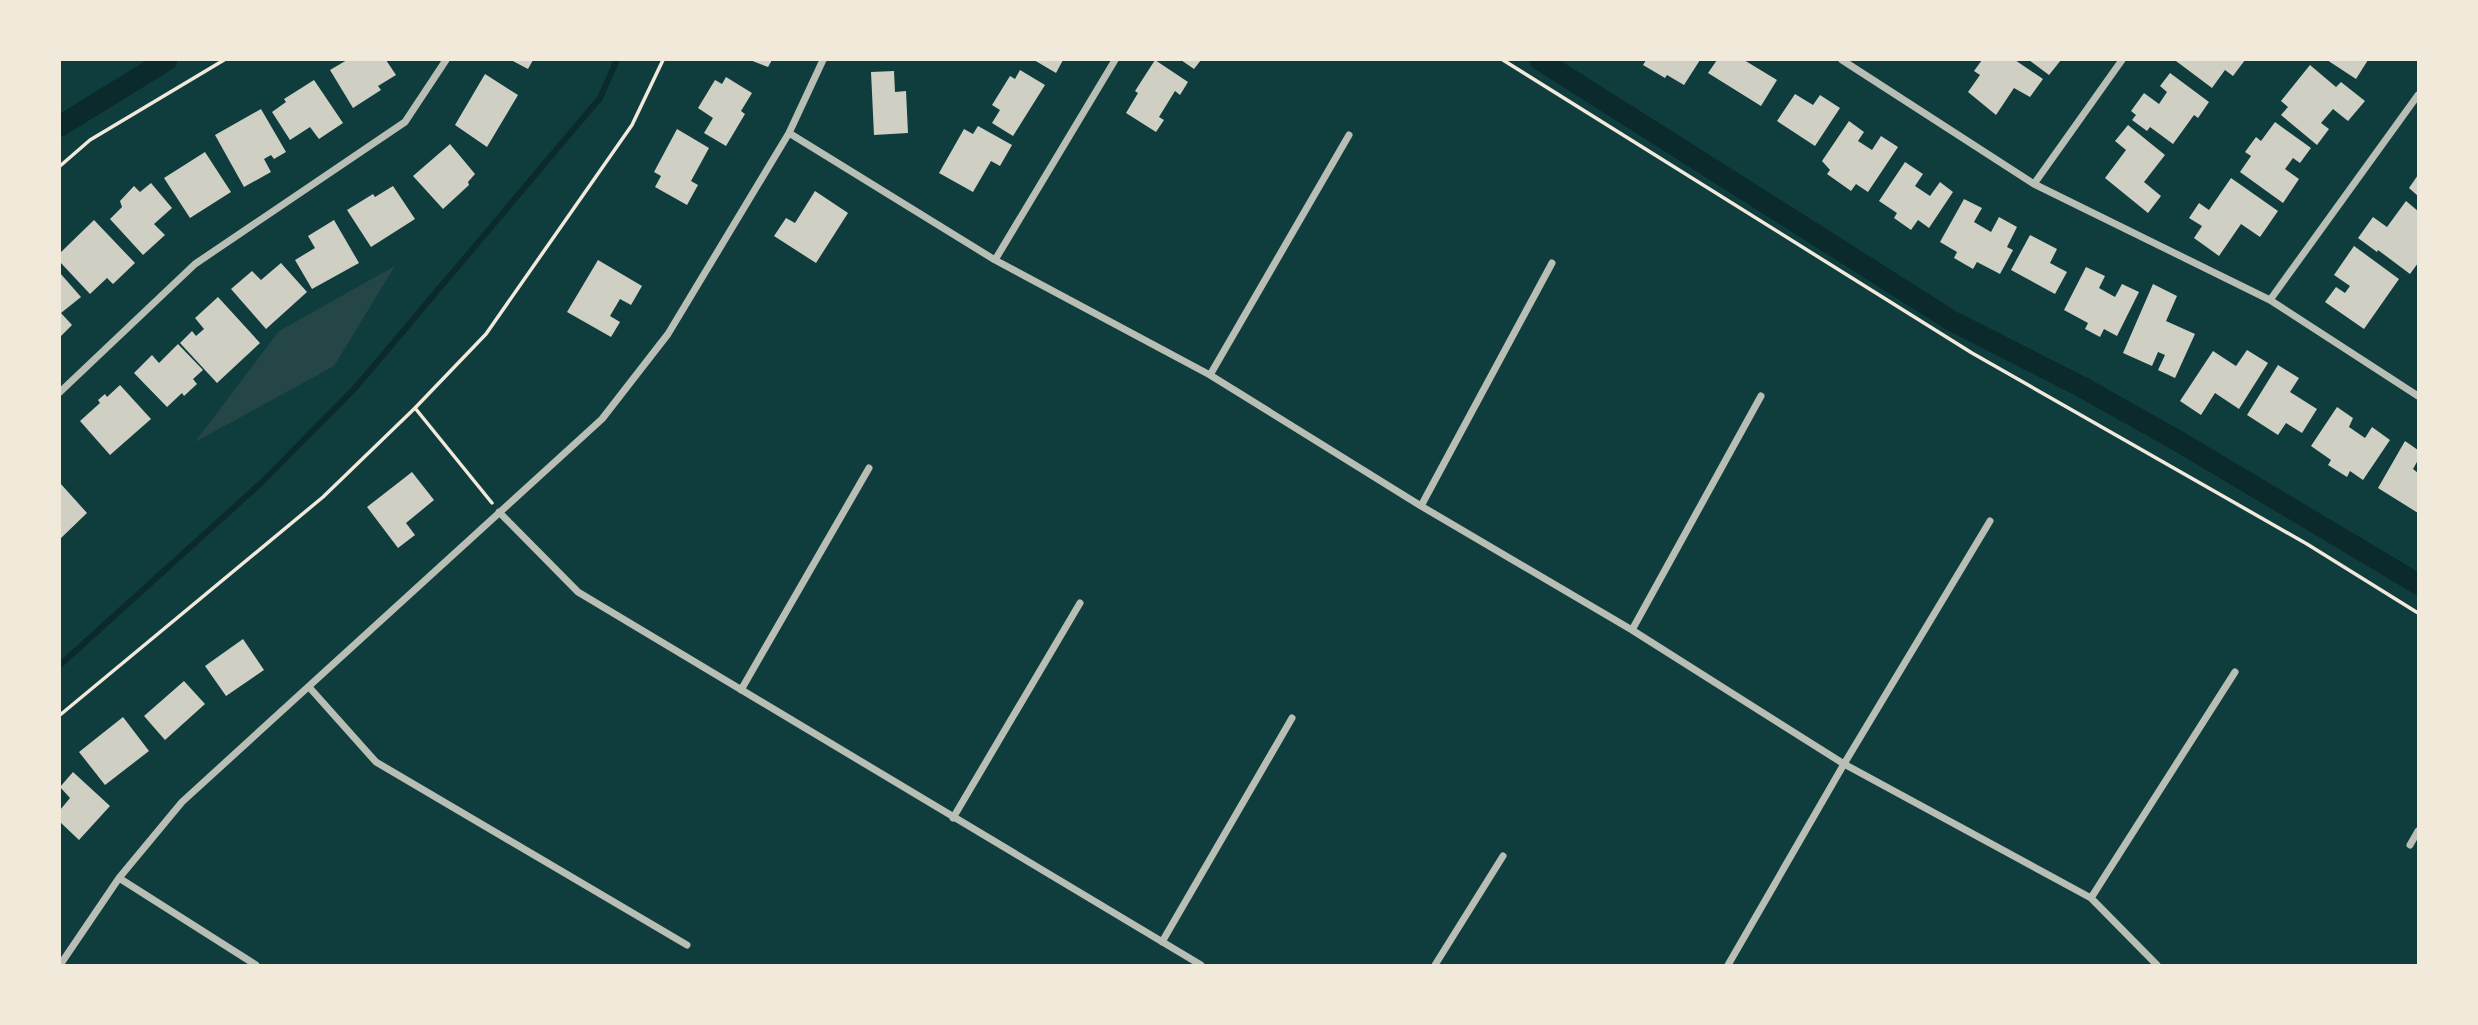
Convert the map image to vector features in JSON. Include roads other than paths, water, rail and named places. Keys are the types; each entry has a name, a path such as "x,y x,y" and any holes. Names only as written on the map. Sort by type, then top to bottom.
{"street":[{"path":"60,392 195,264 405,122 446,60"},
{"path":"60,965 119,878 182,803 602,419 668,334 789,133 823,60"},
{"path":"995,260 1115,60"},
{"path":"1842,60 2034,184 2270,300 2418,396"},
{"path":"2034,184 2122,60"},
{"path":"2270,300 2418,95"},
{"path":"789,133 995,260 1210,375 1422,506 1632,630 1844,765 2091,898 2157,965"},
{"path":"1210,375 1349,135"},
{"path":"1422,506 1552,263"},
{"path":"1632,630 1761,396"},
{"path":"741,691 869,468"},
{"path":"499,512 578,592 1201,965"},
{"path":"1728,965 1990,521"},
{"path":"953,818 1080,603"},
{"path":"2091,898 2235,672"},
{"path":"309,687 376,762 687,945"},
{"path":"1162,942 1292,718"},
{"path":"2410,845 2418,831"},
{"path":"1435,965 1503,856"},
{"path":"119,878 256,965"}],"waterway":[{"path":"60,126 167,60"},
{"path":"60,665 261,483 356,387 600,98 617,60"},
{"path":"1540,60 1952,321 2082,387 2178,441 2418,584"}]}
